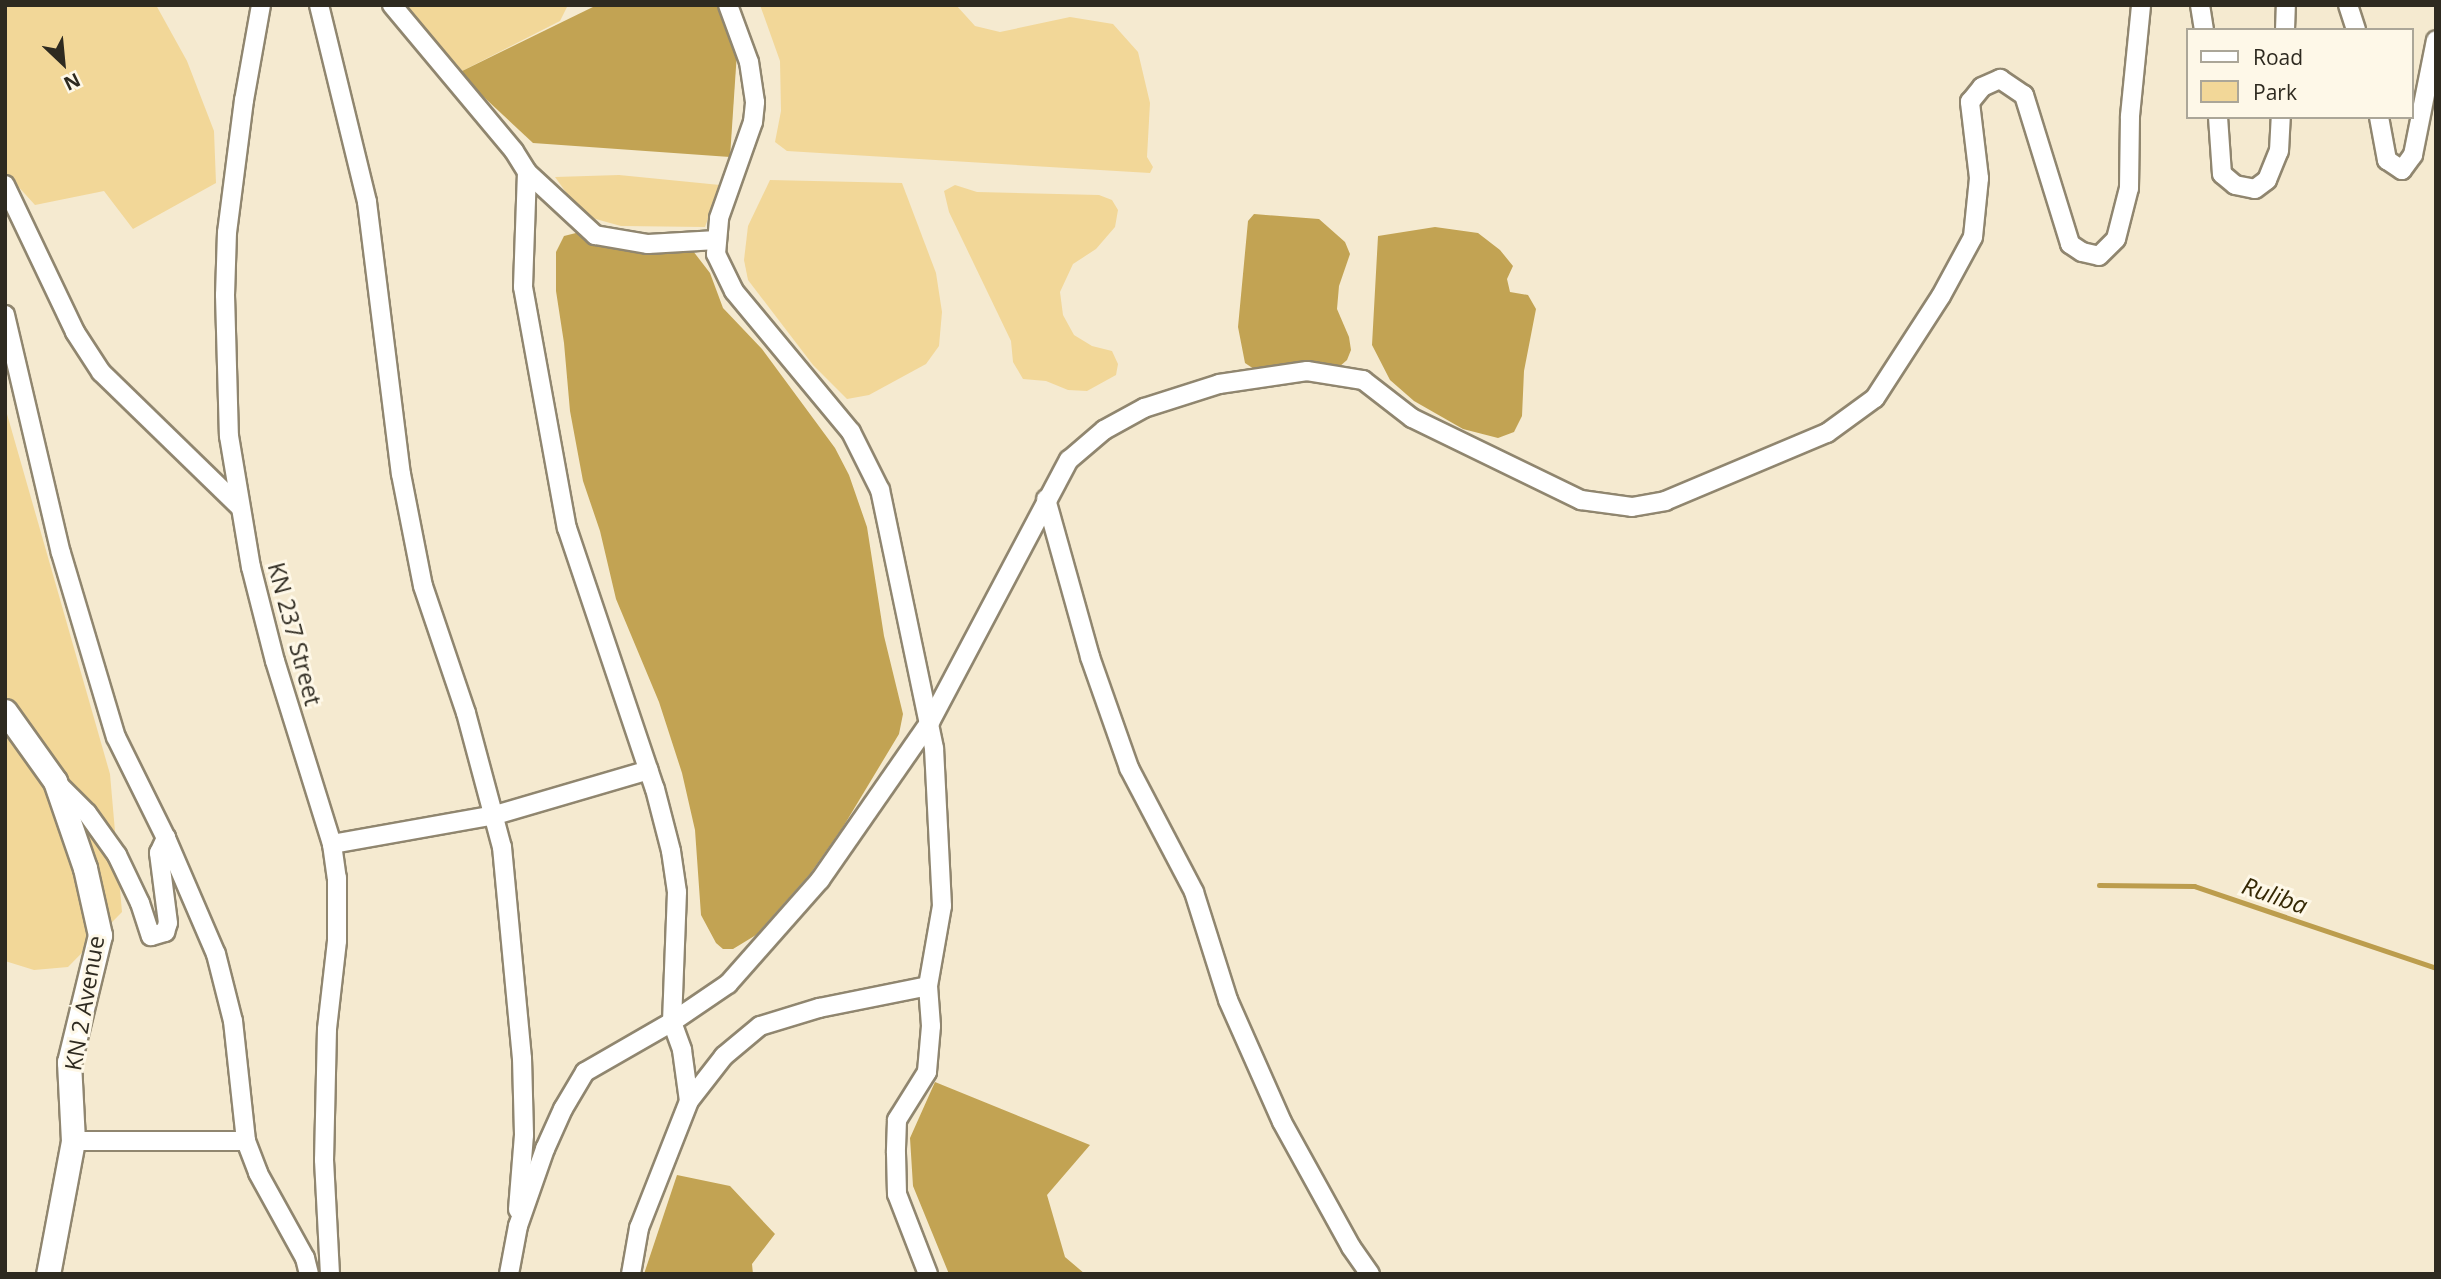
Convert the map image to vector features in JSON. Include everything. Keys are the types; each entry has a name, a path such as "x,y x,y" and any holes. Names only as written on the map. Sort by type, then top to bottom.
{"main road":[{"name":"KN 2 Avenue","path":"5,710 55,781 85,868 100,935 69,1062 73,1141 48,1274"}],"street":[{"name":"KN 237 Street","path":"261,5 244,100 227,232 225,295 229,436 239,506 275,661 332,844 337,878 337,941 327,1030 324,1160 330,1274"},
{"path":"318,5 368,202 401,474 423,586 466,713 502,847 522,1058 524,1135 518,1226 509,1274"},
{"path":"392,5 514,151 527,172 595,235 648,244 717,240"},
{"path":"728,5 749,62 755,102 752,122 719,218 716,254 734,291 851,432 880,490 930,722 934,748 942,906 928,986 931,1026 927,1072 897,1120 896,1153 897,1194 928,1274"},
{"path":"518,1226 545,1149 585,1072 672,1022 728,984 827,870 930,722 1045,499 1069,460 1104,430 1144,408 1219,384 1307,371 1363,380 1412,418 1581,500 1632,507 1665,501 1827,433 1875,398 1941,296 1973,237 1979,178 1970,102 1982,87 2000,79 2024,94 2070,244 2082,252 2099,256 2116,239 2129,188 2130,116 2141,5"},
{"path":"2200,5 2204,28"},
{"path":"2285,28 2286,5"},
{"path":"2348,5 2355,28"},
{"path":"2379,119 2387,160 2402,170 2413,155 2436,40"},
{"path":"2218,119 2222,174 2235,185 2255,189 2267,180 2279,151 2281,119"},
{"path":"527,172 523,287 567,528 649,770 671,850 677,892 672,1022 682,1050 689,1101"},
{"path":"5,185 75,332 101,372 239,506"},
{"path":"5,315 61,553 112,724 166,838 216,954 233,1021 246,1141 258,1173 305,1258 309,1274"},
{"path":"1045,499 1090,657 1129,768 1194,891 1228,1000 1282,1122 1351,1247 1370,1274"},
{"path":"332,844 495,815 649,770"},
{"path":"55,781 87,813 117,855 140,903 151,936 165,932 169,923 159,853 166,838"},
{"path":"631,1274 639,1228 689,1101 724,1056 760,1026 819,1007 928,986"},
{"path":"73,1141 246,1141"}],"green space":[{"path":"5,5 156,5 187,61 214,131 216,183 133,229 104,191 35,205 5,172"},
{"path":"400,5 568,5 560,21 458,73"},
{"path":"760,5 956,5 975,26 1000,32 1070,17 1113,24 1138,52 1150,103 1147,157 1153,167 1150,173 787,151 775,142 781,111 780,61"},
{"path":"619,175 720,185 705,227 621,226 592,218 573,202 555,177"},
{"path":"770,180 902,183 936,273 942,312 939,346 926,364 869,395 847,399 813,365 748,280 744,260 748,226"},
{"path":"955,185 977,192 1099,195 1112,200 1118,210 1115,227 1096,249 1073,264 1060,292 1063,315 1074,335 1092,346 1112,351 1118,364 1116,375 1087,391 1068,390 1046,381 1023,379 1013,362 1011,341 949,212 944,191"},
{"path":"5,407 110,774 122,912 68,967 34,970 5,961"}],"shaded area":[{"path":"597,5 720,5 737,52 730,157 533,143 458,73"},
{"path":"1254,214 1319,219 1345,242 1350,254 1339,286 1337,309 1349,337 1351,350 1347,360 1339,367 1321,371 1260,373 1245,363 1238,327 1248,221"},
{"path":"1435,227 1478,233 1500,250 1513,266 1507,279 1510,292 1528,295 1536,309 1524,371 1522,416 1514,432 1498,438 1463,429 1414,401 1390,380 1372,345 1378,236"},
{"path":"580,232 653,250 693,251 710,273 723,308 762,349 835,448 849,475 867,527 884,636 903,714 899,734 843,827 810,874 756,935 733,949 723,949 716,943 701,915 695,830 682,773 659,702 616,599 600,531 583,481 570,411 556,291 556,252 564,236"},
{"path":"935,1082 1090,1145 1047,1195 1065,1257 1085,1274 949,1274 913,1186 910,1138"},
{"path":"677,1175 730,1186 775,1234 752,1264 753,1274 644,1274"}],"waterway":[{"name":"Ruliba","path":"2099,885 2194,886 2436,968"}]}
